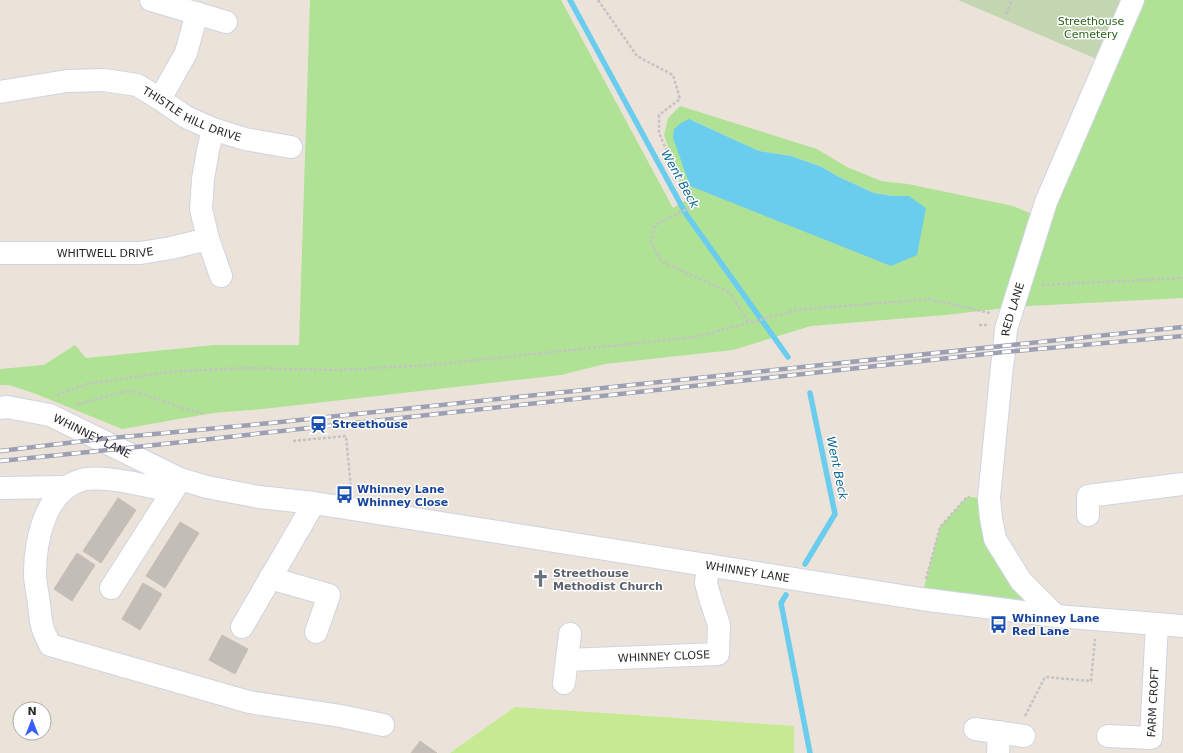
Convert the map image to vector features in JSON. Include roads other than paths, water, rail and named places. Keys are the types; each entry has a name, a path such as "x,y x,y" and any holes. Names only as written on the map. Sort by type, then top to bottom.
{"street":[{"path":"151,0 226,22"},
{"name":"RED LANE","path":"1056,616 1021,582 995,539 991,518 989,498 1006,329 1046,202 1133,0"},
{"path":"160,99 186,53 197,13"},
{"name":"THISTLE HILL DRIVE","path":"0,92 67,81 104,80 137,85 186,117 213,130 245,139 291,147"},
{"path":"213,130 207,157 201,209 208,239 221,276"},
{"name":"WHITWELL DRIVE","path":"0,253 140,253 171,248 208,239"},
{"name":"WHINNEY LANE","path":"0,408 51,406 176,485 206,487 259,497 314,503 921,599 1056,616 1183,626"},
{"path":"0,488 67,486 83,480 100,479 176,485"},
{"path":"1088,515 1088,496 1183,484"},
{"path":"110,578 176,485"},
{"path":"67,486 54,501 42,524 37,545 35,574 42,626 50,644 249,702 341,716 383,725"},
{"path":"242,627 314,503"},
{"name":"WHINNEY CLOSE","path":"567,660 718,654 719,625 710,601 706,583 708,565"},
{"path":"270,578 329,595 316,632"},
{"name":"FARM CROFT","path":"1108,736 1151,738 1157,624"},
{"path":"564,683 570,634"},
{"path":"976,729 1009,739"}],"water":[{"path":"689,119 759,151 791,156 822,167 837,176 874,193 893,196 909,196 926,208 917,255 891,266 690,186 673,138 674,129"}],"waterway":[{"name":"Went Beck","path":"570,0 686,214 788,357"},
{"name":"Went Beck","path":"805,564 835,514 810,393"},
{"name":"Went Beck","path":"786,595 781,603 810,753"}],"railway":[{"path":"0,451 101,439 271,423 1183,327"},
{"path":"0,461 1004,352 1183,336"}],"place":[{"name":"Streethouse","path":"319,424"},
{"name":"Whinney Lane Whinney Close","path":"344,495"},
{"name":"Streethouse Methodist Church","path":"540,579"},
{"name":"Whinney Lane Red Lane","path":"999,624"}],"park label":[{"name":"Streethouse Cemetery","path":"1091,27"}]}
